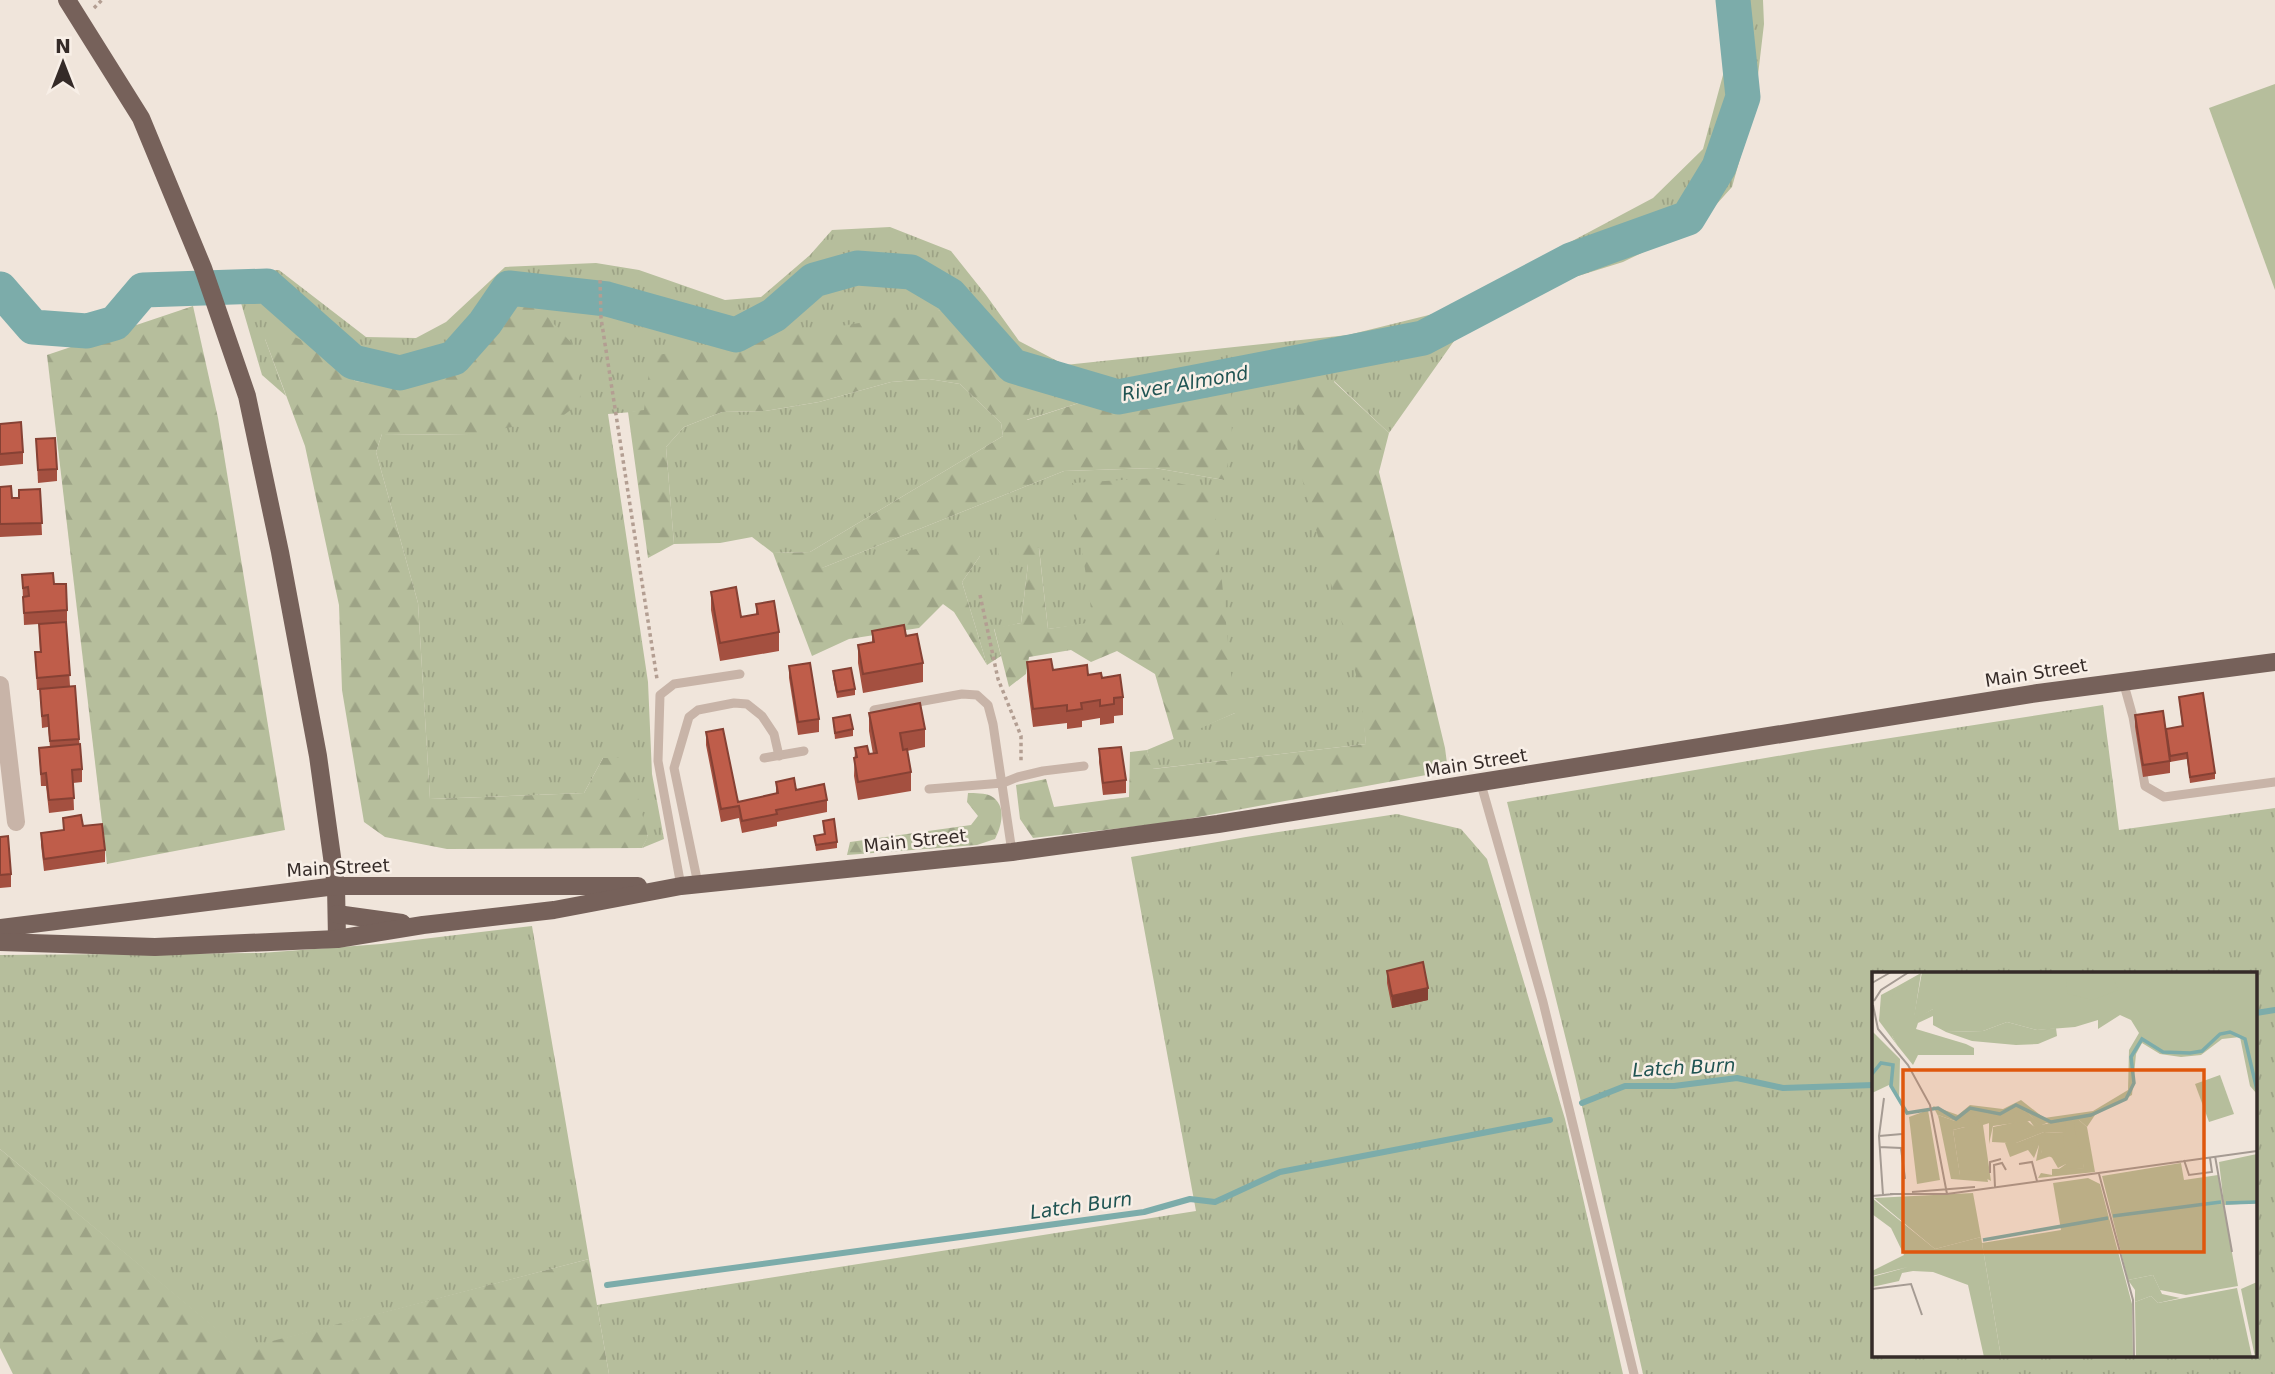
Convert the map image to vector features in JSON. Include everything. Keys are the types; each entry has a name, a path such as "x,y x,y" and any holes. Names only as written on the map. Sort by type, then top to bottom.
{"main road":[{"path":"66,0 141,118 203,268 247,396 280,552 318,756 336,886 337,939"},
{"name":"Main Street","path":"0,942 155,947 337,939 423,925 554,910 689,885 1013,852 1218,824 2123,681 2275,662"},
{"name":"Main Street","path":"0,928 336,886 689,885"},
{"name":"Main Street","path":"337,914 423,925"}],"street":[{"path":"0,685 16,822"}],"lane":[{"path":"689,885 658,761 660,695 674,684 740,674"},
{"path":"2123,681 2145,786 2164,797 2275,782"},
{"path":"874,710 962,694 977,695 988,705 1013,852"},
{"path":"689,885 674,768 689,717 698,710 734,703 747,704 762,716 774,734 779,756"},
{"path":"764,758 804,751"},
{"path":"929,789 1003,783 1018,777 1084,766"},
{"path":"1481,784 1543,1002 1634,1374"}],"path":[{"path":"600,279 601,318 660,695"},
{"path":"979,595 998,679 1021,736 1018,777"}],"green space":[{"path":"1719,0 1763,0 1764,24 1754,109 1732,187 1697,226 1623,262 1533,290 1454,341 1389,433 1334,381 1366,744 1152,769 1147,750 1235,713 1094,623 1048,629 1039,548 1028,564 1021,623 994,629 1001,656 987,665 962,582 980,556 817,570 1064,471 1155,468 1224,480 1088,400 1026,420 941,310 644,411 608,414 648,682 652,774 664,839 642,848 648,836 603,758 584,793 430,799 418,603 376,452 382,434 469,435 511,299 459,367 397,388 355,381 314,346 265,339 286,396 262,375 232,272 279,270 366,337 416,338 446,322 505,267 596,263 639,270 725,300 761,297 810,255 832,230 890,227 951,251 1019,341 1065,365 1348,335 1437,313 1653,198 1703,149 1723,75 1723,23"},
{"path":"2275,84 2275,290 2209,108"},
{"path":"511,299 532,300 576,348 581,402 560,418 469,435 382,434 376,452 418,603 430,799 584,793 603,758 628,758 648,837 642,848 447,849 385,837 364,822 342,690 339,605 305,446 265,339 286,333 314,346 355,381 397,388 459,367"},
{"path":"193,306 218,418 285,830 107,864 47,355"},
{"path":"941,310 1033,401 1027,420 1088,400 1231,385 1232,445 1224,480 1155,468 1064,471 822,568 976,537 980,556 962,582 987,665 954,612 943,604 919,628 849,639 812,656 773,553 810,552 1003,436 1001,423 960,384 929,379 891,382 819,402 765,411 722,412 684,427 666,447 674,544 648,558 628,412 644,410 651,356"},
{"path":"929,379 960,384 1001,423 1003,436 810,552 773,553 752,537 720,543 674,544 666,447 684,427 722,412 765,411 819,402 891,382"},
{"path":"1333,381 1389,433 1379,472 1445,748 1448,771 1166,823 1033,838 1020,819 1016,785 1046,779 1054,807 1129,797 1130,752 1147,750 1153,769 1366,744 1359,685 1298,464 1296,387"},
{"path":"1155,478 1213,491 1235,713 1174,740 1155,674 1117,651 1091,662 1071,650 1029,657 1026,674 1009,687 994,628 1021,623 1028,564 1000,561 996,540 1028,536 1039,549 1048,629 1093,622 1072,483"},
{"path":"2103,705 2119,830 2275,808 2275,1374 1643,1374 1575,1076 1507,802 1813,750"},
{"path":"968,793 989,795 999,805 1002,816 995,839 977,845 847,855 850,842 971,825 978,816 967,802"},
{"path":"1397,814 1461,829 1487,859 1565,1119 1623,1374 609,1374 597,1305 1196,1211 1131,857"},
{"path":"532,926 589,1259 241,1350 0,1149 0,955 261,953 381,944"},
{"path":"0,1149 241,1349 589,1259 609,1374 13,1374 0,1348"}],"building":[{"path":"21,422 23,452 0,454 0,424"},
{"path":"55,438 57,469 38,470 36,439"},
{"path":"11,486 12,498 19,498 19,490 40,489 42,523 0,524 0,487"},
{"path":"53,573 54,584 66,584 67,610 24,613 23,597 29,596 28,587 23,588 22,575"},
{"path":"736,587 741,617 758,614 756,604 774,601 779,632 720,643 711,592"},
{"path":"66,622 70,675 37,678 35,652 41,652 39,624"},
{"path":"904,625 906,636 917,634 923,663 863,674 858,645 874,642 872,631"},
{"path":"1051,659 1053,670 1087,665 1088,675 1101,673 1102,678 1120,675 1123,697 1114,698 1114,704 1100,706 1100,700 1081,703 1082,709 1067,711 1067,705 1033,709 1027,662"},
{"path":"810,663 819,719 798,722 789,666"},
{"path":"851,668 855,689 837,692 833,671"},
{"path":"75,686 79,739 50,741 48,715 42,716 40,689"},
{"path":"2203,693 2215,773 2190,777 2187,753 2170,756 2166,729 2183,726 2179,697"},
{"path":"920,703 925,729 900,733 903,750 907,749 911,772 858,782 855,748 867,746 869,754 877,753 869,713"},
{"path":"2163,711 2170,761 2143,765 2135,715"},
{"path":"850,715 853,729 835,733 833,718"},
{"path":"723,729 738,802 778,793 776,782 794,778 796,790 824,784 827,800 776,810 777,814 742,821 739,806 721,809 706,732"},
{"path":"80,744 82,769 72,770 74,798 49,800 46,773 41,774 39,748"},
{"path":"1121,747 1126,780 1103,783 1099,749"},
{"path":"81,815 83,826 102,824 105,850 44,859 41,833 64,830 63,818"},
{"path":"834,819 837,842 816,845 814,836 825,834 823,821"},
{"path":"8,836 11,874 0,875 0,837"},
{"path":"1423,962 1428,988 1392,996 1387,971"}],"waterway":[{"name":"River Almond","path":"0,289 33,327 87,331 115,323 143,290 267,286 353,362 400,373 454,358 485,323 509,288 607,299 736,335 774,315 814,280 857,268 911,272 950,295 1013,366 1118,397 1423,338 1571,260 1688,218 1719,167 1743,97 1733,0"},
{"name":"Latch Burn","path":"2258,1013 2275,1010"},
{"name":"Latch Burn","path":"1582,1103 1625,1086 1674,1086 1737,1078 1783,1088 1872,1085"},
{"name":"Latch Burn","path":"607,1285 1144,1212 1190,1199 1215,1202 1280,1172 1550,1120"}]}
